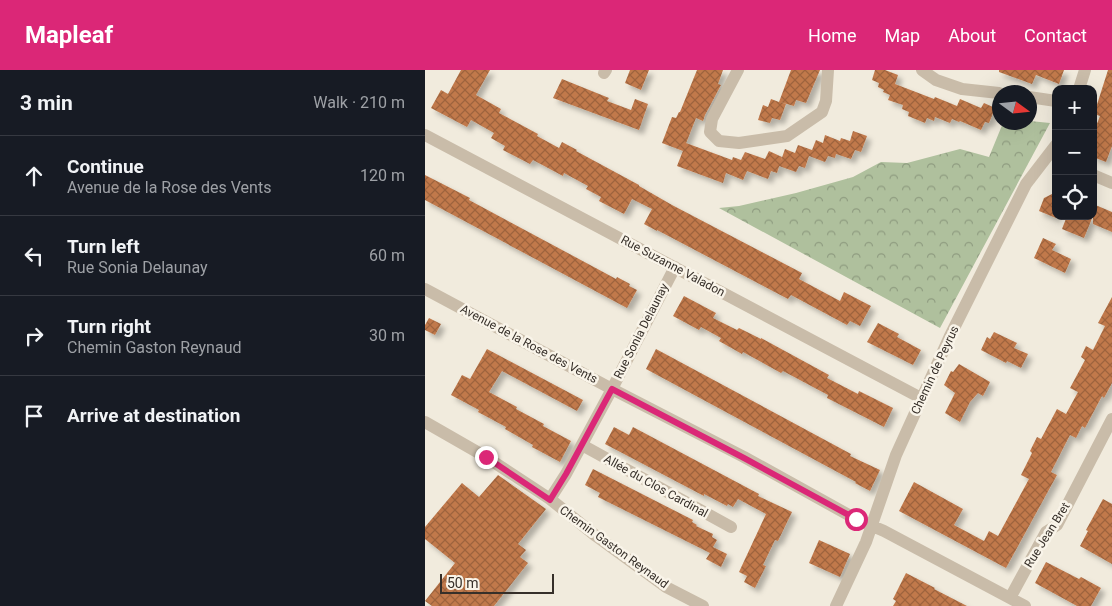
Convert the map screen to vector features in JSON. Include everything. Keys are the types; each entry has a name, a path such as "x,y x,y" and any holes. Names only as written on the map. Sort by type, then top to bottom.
{"street":[{"path":"738,70 712,119 710,132 719,141 739,143 787,136 822,112 826,101 829,70"},
{"path":"921,70 936,80 962,89 992,93"},
{"path":"1080,85 1085,70"},
{"path":"1037,98 1052,100"},
{"name":"Rue Suzanne Valadon","path":"425,135 921,398"},
{"name":"Chemin de Peyrus","path":"836,606 866,542 896,455 949,336 1026,184 1051,158"},
{"path":"1097,177 1112,183"},
{"name":"Rue Sonia Delaunay","path":"550,500 582,445 675,267"},
{"name":"Avenue de la Rose des Vents","path":"425,289 1025,606"},
{"name":"Rue Jean Bret","path":"1011,598 1046,532 1057,525 1112,419"},
{"name":"Chemin Gaston Reynaud","path":"425,422 486,457 550,500 666,587 703,606"},
{"name":"Allée du Clos Cardinal","path":"582,445 731,527"}],"green space":[{"path":"1037,122 1050,123 940,328 719,208 739,206 796,193 853,177 881,162 907,163 960,149 989,157 1000,130 1037,130"}],"building":[{"path":"461,70 490,70 476,95 501,109 499,113 538,134 537,136 559,148 562,142 577,150 672,205 802,273 799,279 840,301 844,292 871,306 860,326 850,321 847,325 791,295 788,299 644,224 652,209 632,199 624,214 599,201 601,197 586,189 588,186 564,173 563,176 533,160 530,164 503,150 505,146 491,138 494,133 471,120 467,127 431,108 441,90 448,94"},
{"path":"630,70 649,70 641,90 625,83"},
{"path":"697,70 723,70 718,84 721,85 703,121 696,118 683,151 662,143 672,117 676,118 680,112"},
{"path":"791,70 820,70 806,103 796,100 794,106 780,102 786,104 780,120 772,118 770,123 758,120 763,105 768,107 771,99 779,102"},
{"path":"875,70 885,70 898,75 895,84 957,106 960,99 981,108 984,103 992,107 992,116 989,123 985,122 981,130 952,119 950,123 935,117 934,121 927,118 925,123 908,116 909,112 902,109 903,105 888,100 890,95 878,87 879,83 872,80"},
{"path":"999,70 1064,70 1059,84 1036,75 1032,84 999,72"},
{"path":"1108,70 1112,70 1112,146 1106,162 1097,159 1097,124 1100,116 1097,115 1097,105"},
{"path":"562,79 609,98 607,101 631,110 635,99 648,104 639,130 553,98"},
{"path":"853,131 867,136 861,152 855,150 851,159 836,154 835,158 828,156 825,162 809,156 805,168 799,166 796,172 779,166 785,149 795,153 798,145 812,150 816,140 823,143 825,135 840,141 841,138 850,141"},
{"path":"686,143 732,160 733,157 741,160 745,152 765,159 769,151 782,157 777,173 771,171 768,179 747,171 743,180 726,173 723,183 677,166"},
{"path":"425,175 616,279 617,277 630,284 629,286 637,290 627,308 425,200"},
{"path":"1052,194 1052,216 1039,211 1044,198"},
{"path":"1097,206 1112,212 1112,232 1093,224 1093,220 1097,220"},
{"path":"1065,220 1091,220 1084,238 1062,229"},
{"path":"1043,238 1056,244 1052,250 1071,259 1065,273 1034,258"},
{"path":"684,296 716,313 713,318 737,330 739,328 761,338 829,375 827,378 858,394 859,391 893,408 884,427 827,398 828,395 783,371 781,373 743,352 742,354 719,341 721,338 701,327 699,330 673,316"},
{"path":"1112,297 1112,383 1104,398 1102,396 1085,428 1082,426 1076,438 1070,435 1051,472 1057,475 1006,568 899,511 914,482 963,509 954,525 984,541 989,531 998,536 1029,479 1021,475 1032,453 1030,451 1037,437 1041,439 1057,409 1066,414 1078,392 1070,388 1085,360 1081,357 1086,346 1093,350 1105,326 1098,323"},
{"path":"429,318 441,324 435,335 425,330 425,325"},
{"path":"878,323 899,334 897,337 921,350 913,365 867,342"},
{"path":"994,332 1017,343 1014,348 1028,354 1021,368 1007,361 1006,363 981,350 987,337 990,339"},
{"path":"487,349 583,400 577,411 502,371 489,392 571,441 560,462 532,447 533,445 505,429 506,427 478,412 479,410 451,395 462,375 470,379"},
{"path":"656,349 851,454 850,456 880,470 870,491 646,369"},
{"path":"959,364 990,382 983,396 978,393 970,402 960,422 945,413 955,393 944,385 951,371 953,372"},
{"path":"614,427 629,435 633,427 759,494 758,496 792,512 778,541 775,540 763,565 766,566 755,588 744,582 747,576 739,572 766,514 738,499 733,507 728,504 727,506 704,494 704,496 605,444"},
{"path":"593,469 693,520 692,522 696,526 713,534 712,537 717,540 713,547 727,554 721,567 706,559 710,553 598,497 600,493 585,485"},
{"path":"498,475 546,509 518,544 526,550 520,557 528,563 494,606 432,606 425,601 455,563 425,539 425,527 462,483 479,497"},
{"path":"1103,499 1112,504 1112,564 1080,546 1088,531 1086,530"},
{"path":"819,540 850,554 840,577 809,563"},
{"path":"1046,562 1101,588 1091,606 1077,606 1035,583"},
{"path":"906,573 967,606 893,606 896,601 893,599"}],"route":[{"path":"486,457 550,500 612,389 856,519"}]}
